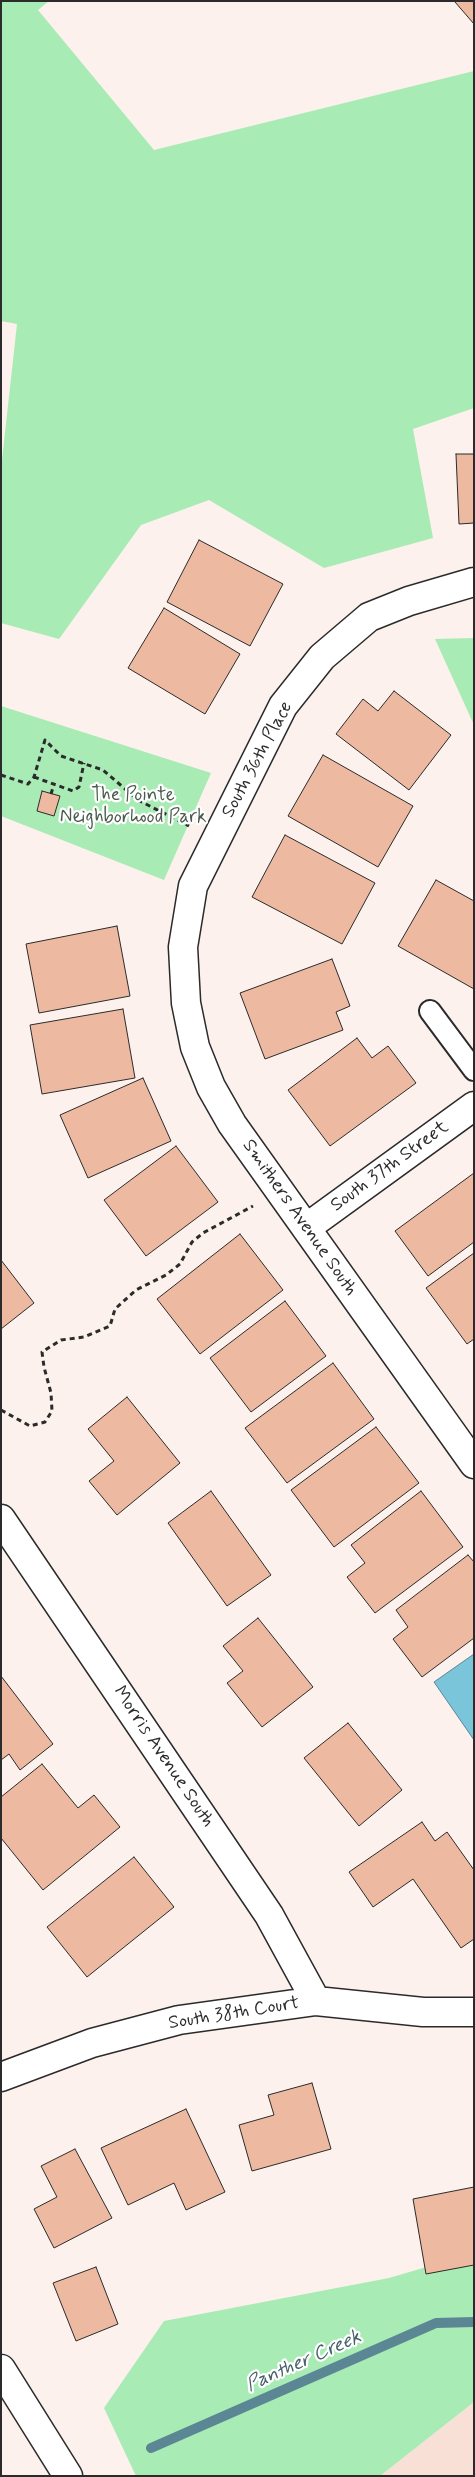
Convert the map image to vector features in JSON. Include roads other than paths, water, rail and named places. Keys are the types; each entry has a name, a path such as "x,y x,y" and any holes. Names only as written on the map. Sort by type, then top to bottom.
{"street":[{"name":"South 36th Place","path":"183,947 193,886 283,706 322,657 369,618 410,601 474,582"},
{"name":"Smithers Avenue South","path":"183,947 186,1002 198,1055 211,1087 232,1124 474,1464"},
{"name":"South 37th Street","path":"306,1228 474,1106"},
{"name":"Morris Avenue South","path":"1,1519 269,1915 316,2001"},
{"name":"South 38th Court","path":"1,2077 92,2042 179,2020 316,2001 423,2012 474,2012"},
{"path":"1,2369 68,2476"}],"lane":[{"path":"430,1010 474,1070"}],"water":[{"path":"474,1654 474,1740 434,1682"}],"waterway":[{"name":"Panther Creek","path":"151,2448 436,2323 474,2322"}],"park label":[{"name":"The Pointe Neighborhood Park","path":"133,807"}]}
